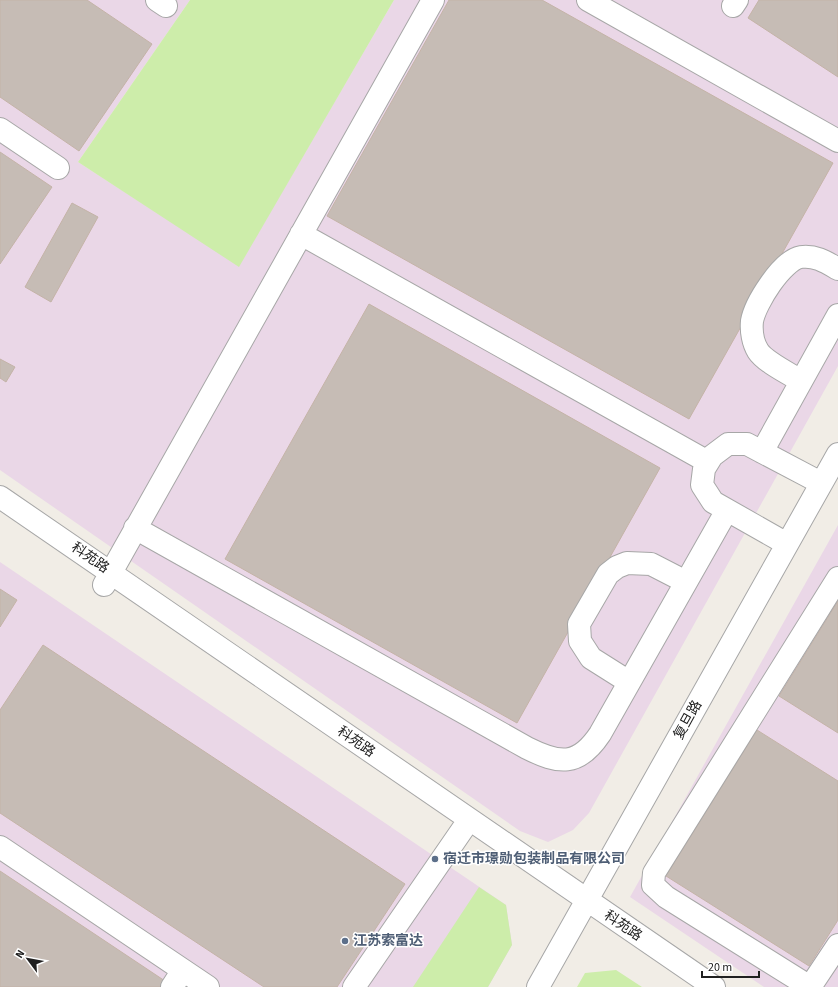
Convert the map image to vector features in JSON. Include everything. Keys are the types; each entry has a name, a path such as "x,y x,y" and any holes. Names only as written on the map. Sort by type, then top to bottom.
{"street":[{"path":"107,578 433,0"},
{"path":"588,0 838,141"},
{"path":"0,129 58,168"},
{"path":"301,234 708,462"},
{"path":"801,381 759,352 752,333 755,312 778,272 787,263 799,257 812,257 824,260 838,269"},
{"path":"762,452 838,316"},
{"path":"787,544 713,502 702,485 704,469 712,456 728,444 747,444 821,483"},
{"name":"复旦路","path":"538,987 838,454"},
{"name":"科苑路","path":"0,496 107,578 584,907 691,987"},
{"path":"135,528 546,758 563,761 578,757 592,746 727,510"},
{"name":"科苑路","path":"0,515 107,578"},
{"path":"629,682 591,658 580,641 579,624 608,574 617,567 627,563 651,564 686,582"},
{"path":"838,578 654,873 653,885 666,897 810,987 838,945"},
{"path":"354,987 465,825"},
{"path":"0,847 178,979 208,987"},
{"name":"科苑路","path":"584,907 714,987"}],"shaded area":[{"path":"0,0 190,0 78,162 239,266 394,0 838,0 838,366 589,813 573,830 548,842 520,831 0,470"},
{"path":"838,525 838,987 764,987 630,897"},
{"path":"0,562 506,905 512,945 488,987 0,987"}],"green space":[{"path":"190,0 394,0 239,267 78,162"},
{"path":"479,887 506,905 512,945 488,987 413,987"},
{"path":"616,970 642,987 577,987 585,973"}],"building":[{"path":"0,0 87,0 152,44 79,151 0,97"},
{"path":"449,0 542,0 833,163 689,419 327,216"},
{"path":"759,0 838,0 838,77 748,18"},
{"path":"0,152 52,187 0,264"},
{"path":"72,203 98,217 51,302 25,287"},
{"path":"369,304 660,468 517,723 225,559"},
{"path":"0,359 15,367 6,382 0,378"},
{"path":"0,589 17,600 0,627"},
{"path":"838,601 838,733 779,696"},
{"path":"43,645 405,884 337,987 264,987 0,813 0,710"},
{"path":"757,730 838,781 838,920 809,966 666,876"},
{"path":"0,871 165,981 161,987 0,987"}],"place":[{"name":"宿迁市璟勋包装制品有限公司","path":"435,859"},
{"name":"江苏索富达","path":"345,941"}]}
